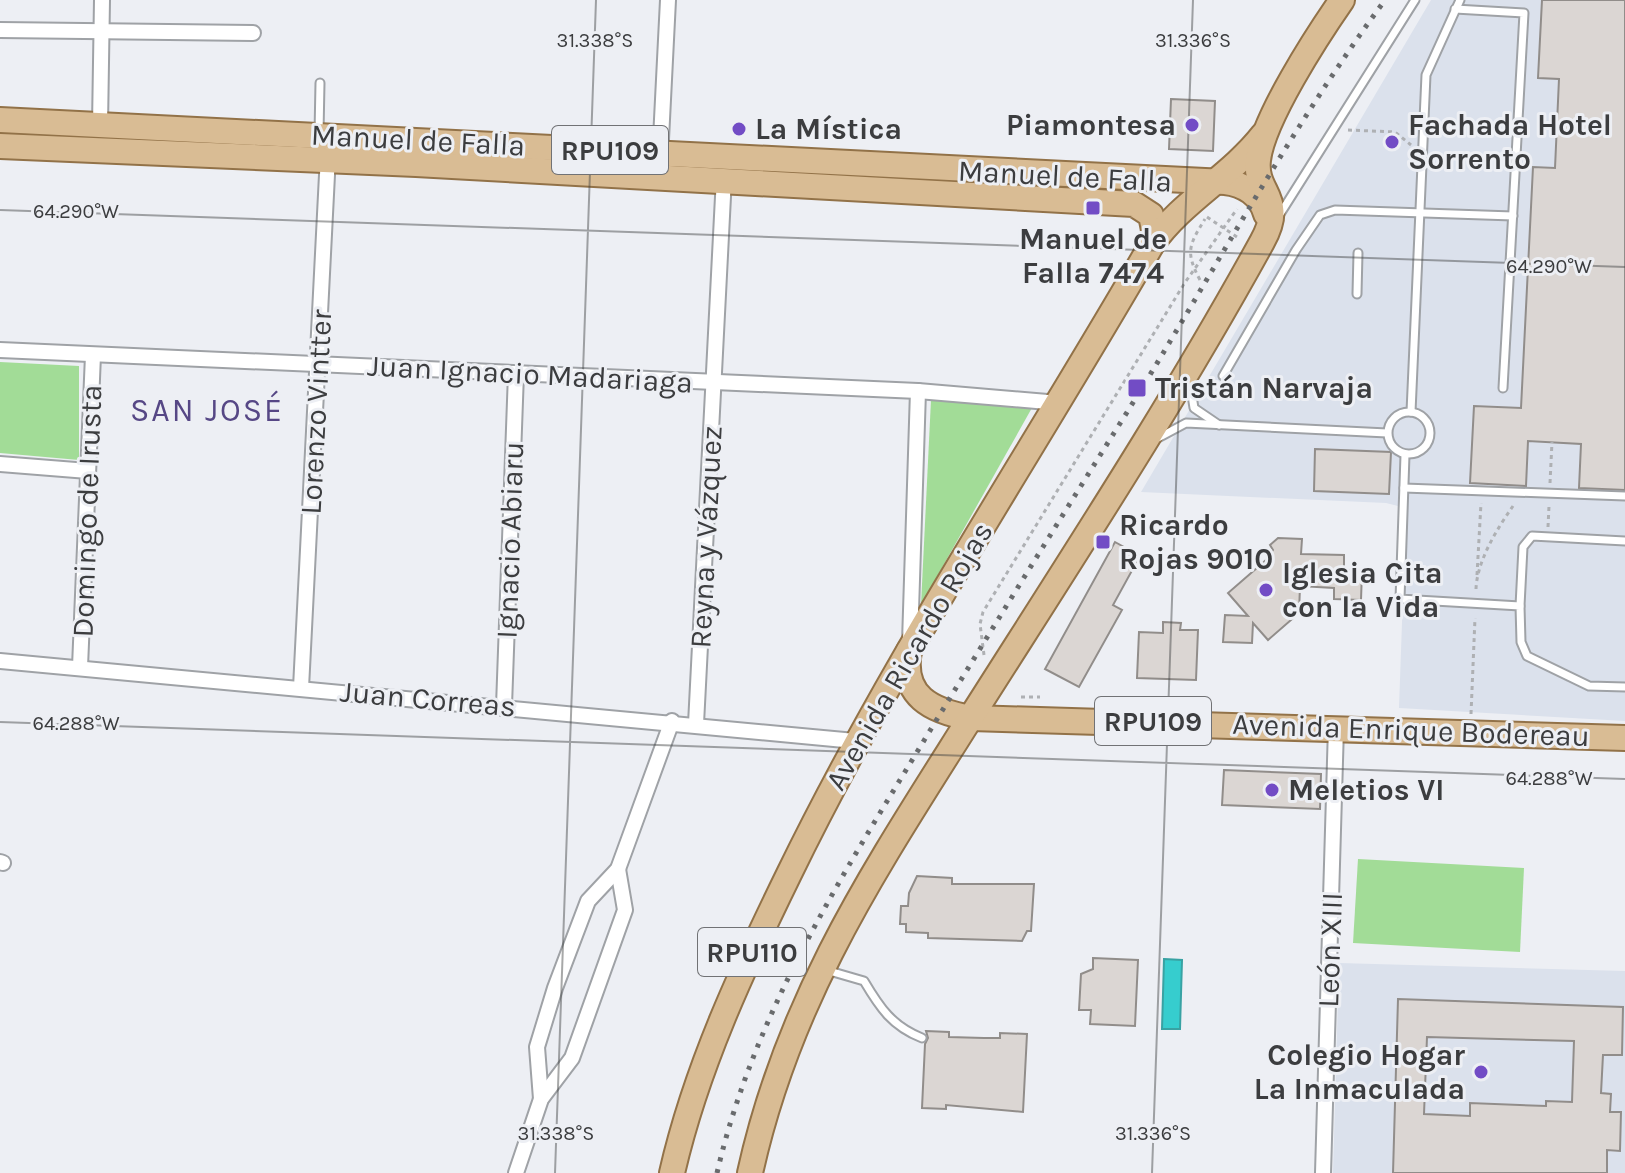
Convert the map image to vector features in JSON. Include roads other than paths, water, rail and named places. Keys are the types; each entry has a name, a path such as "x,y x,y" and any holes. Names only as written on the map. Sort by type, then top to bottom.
{"main road":[{"name":"Avenida Ricardo Rojas","path":"750,1173 783,1053 820,968 892,840 1120,478 1260,246 1272,206 1259,175 1258,161 1269,127 1342,0"},
{"name":"Manuel de Falla","path":"0,120 660,165 724,158 1219,182"},
{"name":"Avenida Ricardo Rojas","path":"672,1173 701,1077 725,1014 765,923 855,741 1152,244 1164,227 1199,210 1219,182 1269,127"},
{"name":"Manuel de Falla","path":"0,146 325,143"},
{"name":"Manuel de Falla","path":"660,165 723,182 1134,204 1151,215 1154,230 1152,244"},
{"name":"RPU109","path":"1219,182 1231,182 1249,191 1266,209 1260,246"},
{"name":"Avenida Enrique Bodereau","path":"909,649 908,679 915,693 949,714 971,718 1625,738"}],"street":[{"path":"100,125 102,0"},
{"path":"660,165 668,0"},
{"path":"0,30 253,33"},
{"name":"Lorenzo Vintter","path":"301,688 318,364 325,143"},
{"name":"Reyna y Vázquez","path":"696,724 724,158"},
{"name":"Juan Ignacio Madariaga","path":"0,350 918,391 1059,403"},
{"name":"Domingo de Irusta","path":"80,667 93,355"},
{"name":"Ignacio Abiaru","path":"504,706 516,373"},
{"path":"909,649 918,391"},
{"path":"0,464 88,471"},
{"name":"Juan Correas","path":"0,661 672,721 855,741"},
{"path":"541,1099 537,1047 555,988 588,901 618,869 672,721"},
{"name":"León XIII","path":"1323,1173 1336,727"},
{"path":"516,1173 541,1099 572,1058 625,910 618,869"}],"lane":[{"path":"1260,246 1415,0"},
{"path":"1411,412 1426,75 1460,0"},
{"path":"1455,9 1524,13 1503,388"},
{"path":"320,83 325,143"},
{"path":"1223,376 1296,250 1320,215 1335,210 1513,216"},
{"path":"1357,294 1358,253"},
{"path":"1211,329 1190,383 1190,397 1194,408 1220,426"},
{"path":"1411,412 1427,421 1430,433 1423,450 1405,455 1394,449 1387,433 1395,417 1411,412"},
{"path":"1120,478 1171,428 1186,423 1387,433"},
{"path":"1405,455 1400,599 1520,606"},
{"path":"1404,488 1625,496"},
{"path":"1625,541 1532,536 1523,547 1520,606 1521,642 1527,656 1589,686 1625,687"},
{"path":"820,968 864,981 880,1008 900,1029 922,1038"}],"water":[{"path":"1164,959 1182,960 1180,1029 1162,1029"}],"railway":[{"path":"717,1173 751,1062 826,906 1279,159 1385,0"}],"place":[{"name":"Piamontesa","path":"1192,125"},
{"name":"La Mística","path":"739,129"},
{"name":"Fachada Hotel Sorrento","path":"1392,142"},
{"name":"Manuel de Falla 7474","path":"1093,208"},
{"name":"Tristán Narvaja","path":"1137,388"},
{"name":"Ricardo Rojas 9010","path":"1103,542"},
{"name":"Iglesia Cita con la Vida","path":"1266,590"},
{"name":"Meletios VI","path":"1272,790"},
{"name":"Colegio Hogar La Inmaculada","path":"1481,1072"}],"district":[{"name":"SAN JOSÉ","path":"207,410"}]}
